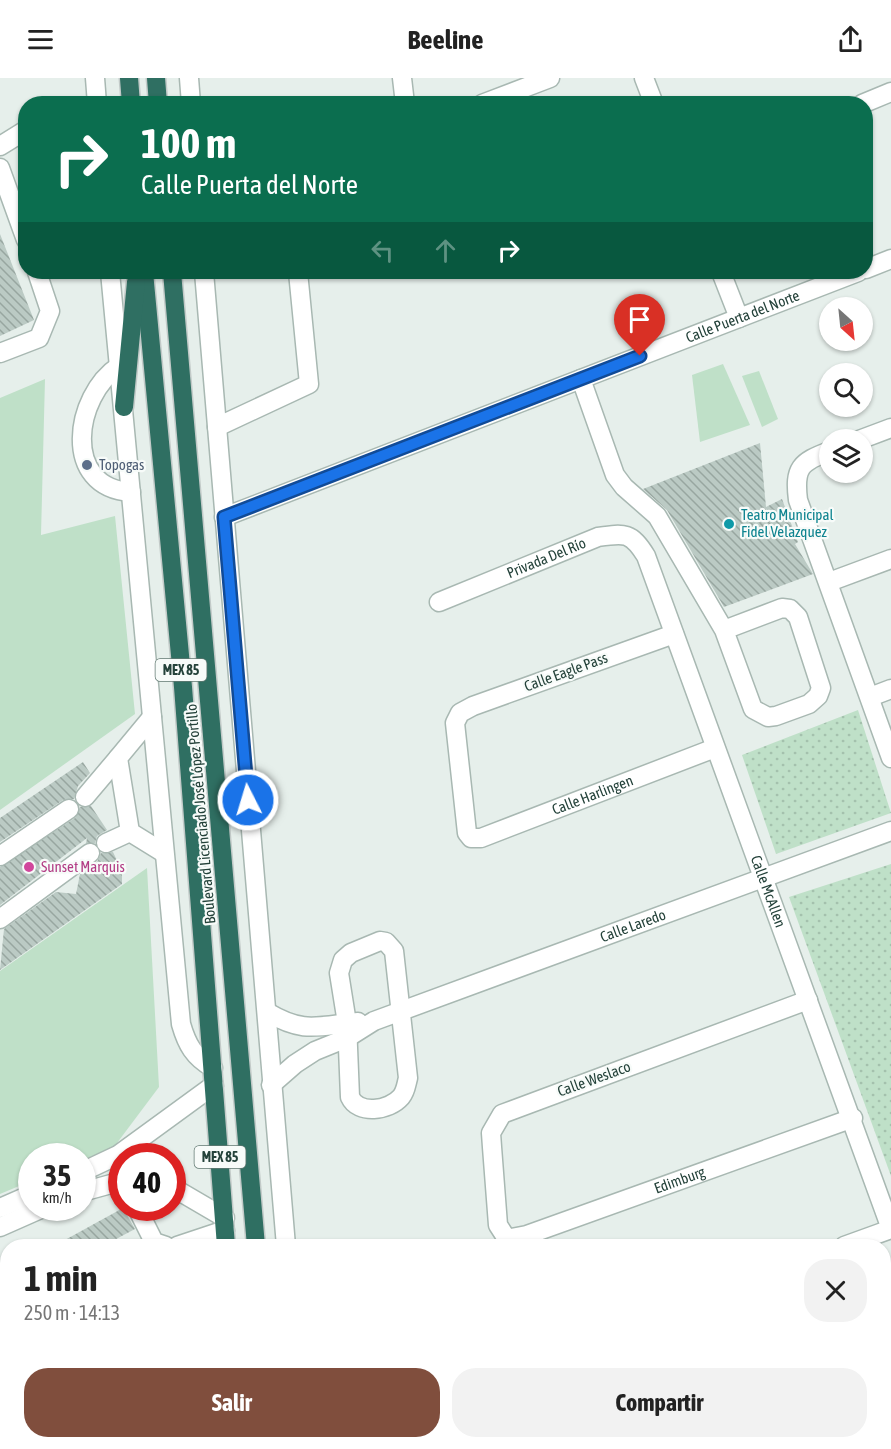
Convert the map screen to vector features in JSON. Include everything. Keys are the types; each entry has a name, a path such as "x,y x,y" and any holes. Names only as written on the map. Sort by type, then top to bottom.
{"highway":[{"path":"129,78 130,96"},
{"path":"156,78 157,96"},
{"path":"124,407 136,279"},
{"name":"Boulevard Licenciado José López Portillo","path":"145,279 183,687 225,1232"},
{"name":"Boulevard Licenciado José López Portillo","path":"173,279 255,1239"}],"street":[{"path":"94,96 95,78"},
{"path":"189,78 190,96"},
{"path":"402,78 404,96"},
{"path":"503,96 550,78"},
{"path":"644,78 651,96"},
{"path":"873,99 891,92"},
{"path":"0,146 18,135"},
{"path":"0,168 18,218"},
{"path":"873,266 891,259"},
{"path":"0,353 39,338 50,311 39,279"},
{"path":"111,279 181,1024 187,1045 213,1077 140,1143"},
{"path":"205,279 285,1239"},
{"path":"217,428 309,384 299,279"},
{"path":"724,279 739,318"},
{"name":"Calle Puerta del Norte","path":"224,517 840,279"},
{"path":"119,366 100,382 87,404 83,427 84,456 90,471 102,484 131,492"},
{"path":"580,379 615,475 624,487 657,516 724,630 753,709 768,717 776,716 809,704 818,696 821,688 798,618 790,609 782,608 724,630"},
{"path":"873,435 891,428"},
{"path":"819,456 804,464 795,478 798,500 891,758"},
{"name":"Privada Del Río","path":"439,602 598,537 628,535 636,541 646,556"},
{"name":"Calle McAllen","path":"646,556 853,1118 891,1229"},
{"path":"829,582 891,559"},
{"name":"Calle Eagle Pass","path":"471,838 466,829 455,723 460,713 473,706 674,634"},
{"path":"870,697 891,689"},
{"path":"86,797 152,717"},
{"name":"Calle Harlingen","path":"471,838 481,838 715,748"},
{"path":"118,758 130,832 164,853"},
{"path":"0,856 69,809"},
{"name":"Calle Laredo","path":"271,1085 295,1064 347,1031 891,831"},
{"path":"106,843 130,832"},
{"path":"0,919 90,854"},
{"path":"380,941 387,942 394,951 400,1011 408,1078 406,1089 396,1101 370,1110 353,1104 350,1097 347,1031 339,973 343,960 351,953 380,941"},
{"name":"Calle Weslaco","path":"507,1239 498,1225 491,1133 502,1114 808,1000"},
{"name":"Calle Laredo","path":"267,1012 289,1025 347,1031"},
{"name":"Edimburg","path":"507,1239 527,1235 853,1118"},
{"path":"186,1199 225,1232"},
{"path":"0,1208 18,1200"},
{"path":"0,1227 18,1219"},
{"path":"144,1221 152,1239"},
{"path":"863,1239 891,1229"},
{"path":"201,1239 225,1232"}],"green space":[{"path":"723,364 750,425 700,442 692,375"},
{"path":"759,371 778,419 762,427 742,376"},
{"path":"45,379 41,535 115,516 135,714 0,810 0,398"},
{"path":"858,710 891,813 776,854 742,755"},
{"path":"891,864 891,1176 789,897"},
{"path":"147,868 159,1087 117,1143 108,1143 108,1150 96,1155 96,1143 18,1143 18,1186 0,1194 0,971"}],"building":[{"path":"0,234 34,320 0,336"},
{"name":"Teatro Municipal Fidel Velazquez","path":"760,443 766,507 782,499 798,542 795,544 813,574 724,607 667,510 643,489"},
{"path":"83,762 90,773 78,786 74,799 63,800 0,842 0,818"},
{"path":"91,806 107,830 97,836 95,843 86,843 87,838 0,905 0,867 75,818 80,807"},
{"path":"113,852 122,871 122,884 0,970 4,929 56,892 76,894 80,874 97,862 101,853"},
{"path":"108,1216 108,1221 130,1221 135,1229 116,1239 67,1239"}],"place":[{"name":"Topogas","path":"87,465"},
{"name":"Teatro Municipal Fidel Velazquez","path":"729,524"},
{"name":"Sunset Marquis","path":"29,867"}],"route":[{"path":"248,800 224,517 640,356"}]}
